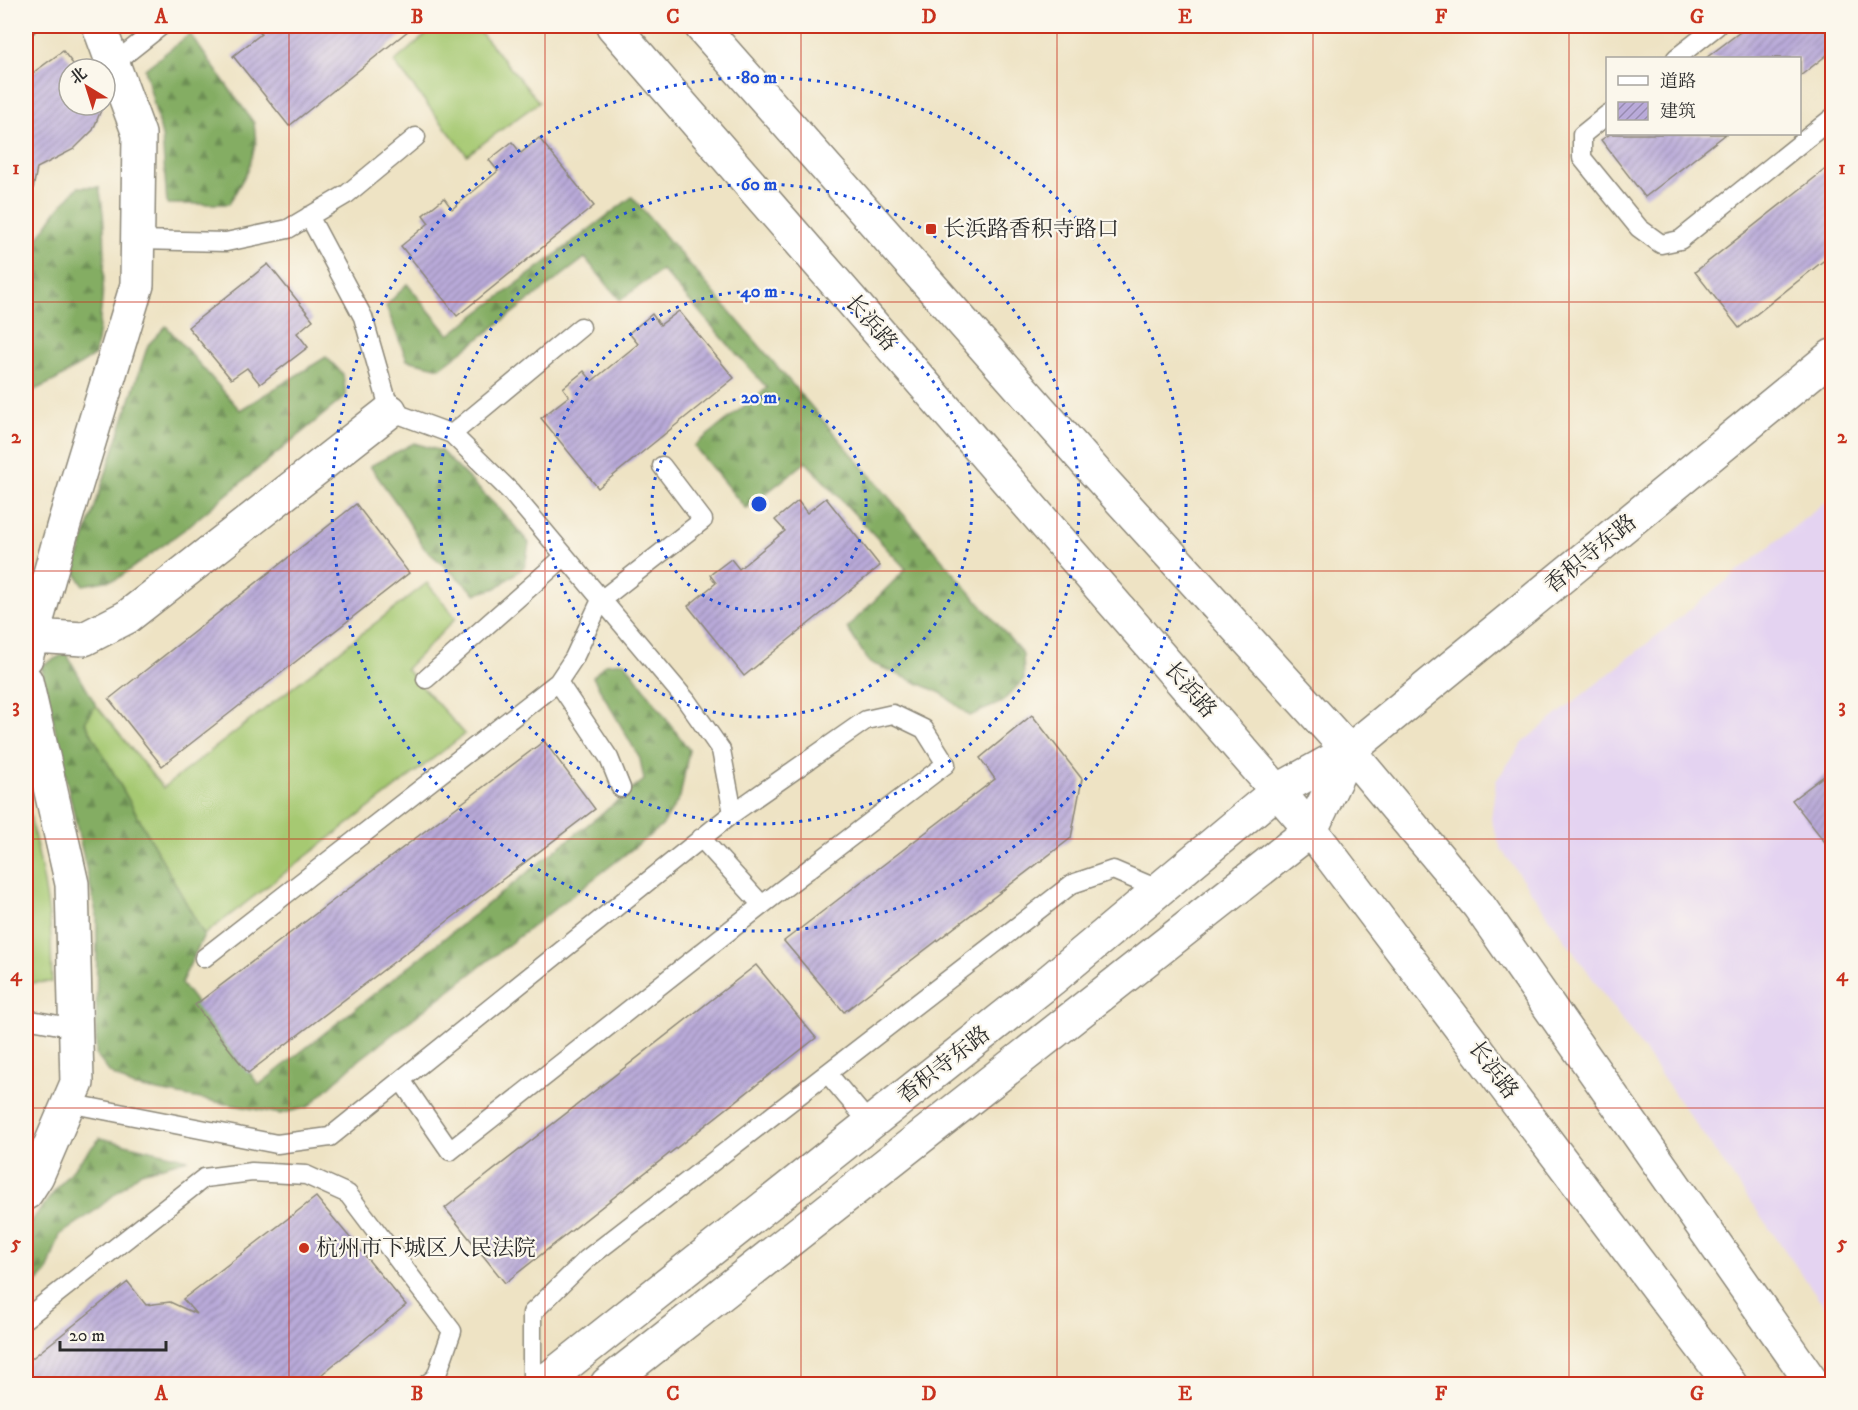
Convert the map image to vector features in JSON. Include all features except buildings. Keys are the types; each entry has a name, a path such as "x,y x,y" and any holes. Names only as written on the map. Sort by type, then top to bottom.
{"main road":[{"path":"99,26 110,57"},
{"name":"长浜路","path":"613,26 1311,830 1730,1384"},
{"path":"701,26 1095,472 1349,751 1479,906 1813,1384"},
{"path":"117,75 139,134 137,285 28,644 84,639 127,616 390,411"},
{"name":"香积寺东路","path":"542,1384 1052,979 1276,790 1349,751 1833,356"},
{"path":"26,681 72,884 77,1083 37,1176 26,1193"},
{"name":"香积寺东路","path":"607,1384 1311,830 1349,751"}],"lane":[{"path":"117,61 161,26"},
{"path":"1677,57 1717,26"},
{"path":"1606,116 1582,135 1582,158 1639,228 1661,244 1680,240 1833,118"},
{"path":"138,240 226,242 288,229 347,194 416,137"},
{"path":"309,216 363,317 390,411 452,434 511,492 686,700 721,750 733,813"},
{"path":"452,434 581,327"},
{"path":"204,958 558,682 574,658 601,600 704,520 662,466"},
{"path":"426,679 564,556"},
{"path":"558,682 609,758 621,788"},
{"path":"68,1103 277,1144 330,1137 400,1080 701,838 733,813 866,720 893,714 924,729 946,764 762,905 450,1151 400,1080"},
{"path":"701,838 762,905"},
{"path":"532,1384 532,1313 587,1259 1072,884 1113,870 1160,890"},
{"path":"26,1019 75,1028"},
{"path":"828,1074 870,1124"},
{"path":"26,1318 204,1178 252,1172 306,1175 348,1194 452,1331 436,1377 427,1384"}],"shaded area":[{"path":"1832,497 1832,1317 1501,849 1491,819 1496,781 1524,741"}],"green space":[{"path":"436,26 475,26 539,102 467,155 394,62"},
{"path":"190,34 254,123 256,143 248,170 229,204 167,204 162,136 145,69"},
{"path":"78,187 99,187 102,207 104,271 95,355 56,380 26,394 26,292 30,288 33,245 58,209"},
{"path":"632,197 1023,654 1024,679 1002,702 970,716 941,693 869,662 847,628 906,569 806,462 746,509 694,446 767,388 662,270 620,300 585,258 440,368 407,360 386,306 407,284 449,335"},
{"path":"33,245 30,288 26,292 26,248"},
{"path":"166,326 240,410 326,357 343,374 346,396 185,529 117,579 83,585 74,570 148,345"},
{"path":"414,443 441,451 506,516 529,543 525,566 496,588 476,594 424,548 402,511 370,466"},
{"path":"427,583 456,618 406,669 465,734 204,935 85,722 96,705 163,788"},
{"path":"66,653 96,705 85,722 204,935 181,983 259,1085 644,780 640,759 593,677 605,664 625,662 689,750 680,797 662,826 354,1064 308,1107 280,1114 132,1086 110,1073 96,1055 97,917 41,666"},
{"path":"28,807 48,911 52,982 26,983 26,809"},
{"path":"100,1138 188,1159 141,1172 96,1210 60,1235 47,1272 26,1293 26,1228"}],"place":[{"name":"长浜路香积寺路口","path":"931,229"},
{"name":"杭州市下城区人民法院","path":"304,1248"}]}
